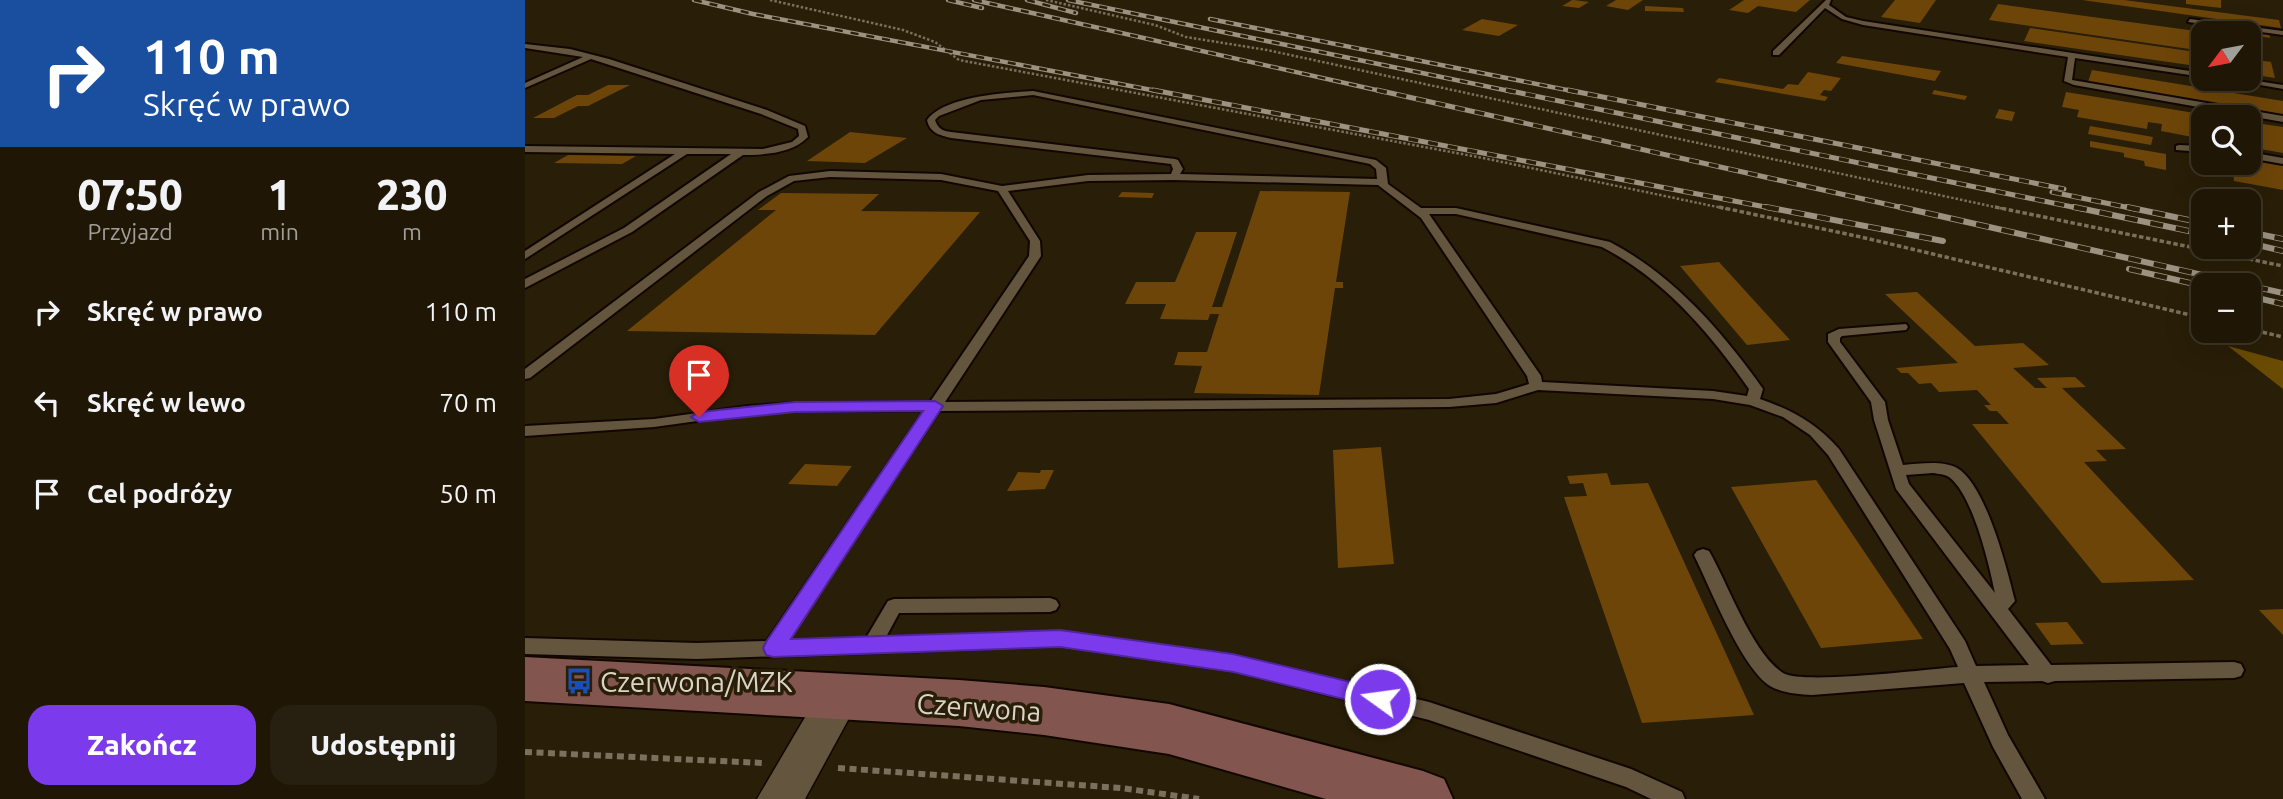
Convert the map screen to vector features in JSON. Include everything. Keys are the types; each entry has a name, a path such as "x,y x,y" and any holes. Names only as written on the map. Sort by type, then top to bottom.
{"main road":[{"name":"Czerwona","path":"525,679 959,703 1044,711 1169,729 1423,799"}],"street":[{"path":"791,782 839,698"}],"lane":[{"path":"1776,53 1828,3 1844,18 1863,23 2191,73"},
{"path":"2190,21 2283,33"},
{"path":"525,46 570,51 764,112 802,128 804,137 795,144 770,151 525,149"},
{"path":"2072,54 2068,81 2074,83 2283,118"},
{"path":"525,86 589,57"},
{"path":"2261,84 2283,87"},
{"path":"1174,177 1178,169 1175,162 951,135 937,132 932,127 931,120 936,114 980,98 1033,93 1373,162 1381,168 1382,182 1392,193 1419,211 1534,376 1536,386"},
{"path":"2179,148 2191,148"},
{"path":"525,256 685,151"},
{"path":"525,284 628,230 741,152"},
{"path":"2261,157 2283,161"},
{"path":"525,375 778,184 806,176 941,177 1002,189 1062,179 1174,177 1382,182"},
{"path":"773,648 1035,256 1035,241 1002,189"},
{"path":"1419,211 1456,211 1606,244 1628,253 1653,272 1735,358 1756,389 1752,401"},
{"path":"1902,327 1839,333 1833,337 1878,402 1881,420 1902,485 2048,675"},
{"path":"525,431 654,423 760,409 1488,401 1522,393 1536,386 1713,395 1752,401 1787,413 1815,429 1834,452 1958,646 1973,674 2000,741 2034,799"},
{"path":"1898,470 1946,469 1956,474 1967,489 1995,549 2006,601 1997,608"},
{"path":"1703,555 1753,652 1772,677 1789,685 1812,687 1973,674 2048,675 2234,670"},
{"path":"872,645 894,606 1050,605"},
{"path":"525,646 697,651 1060,639 1233,663 1429,710 1631,779 1674,799"}],"path":[{"path":"770,0 903,30 935,42 959,60 1495,160 1861,237 2191,315"},
{"path":"1046,0 1155,25 1199,40 1267,50 2031,215 2283,266"},
{"path":"2261,332 2283,337"},
{"path":"525,751 791,782 1121,789 1199,799"}],"shaded area":[{"path":"2228,346 2283,361 2283,389"}],"building":[{"path":"1572,0 1589,2 1579,8 1562,6"},
{"path":"1616,0 1643,0 1628,10 1606,6"},
{"path":"1744,0 1810,0 1796,12 1758,6 1748,13 1729,10"},
{"path":"1895,0 1936,0 1920,23 1881,17"},
{"path":"2082,0 2124,0 2279,20 2281,28 2261,25 2261,21 2231,21"},
{"path":"2186,0 2221,0 2221,8 2186,4"},
{"path":"1998,4 2191,30 2191,49 1989,20"},
{"path":"1645,6 1683,8 1684,12 1645,11"},
{"path":"1482,19 1518,25 1499,36 1462,30"},
{"path":"2030,28 2191,51 2191,65 2024,41"},
{"path":"2261,31 2269,32 2270,38 2261,37"},
{"path":"1842,56 1941,71 1935,81 1836,63"},
{"path":"2261,61 2271,62 2275,78 2261,76"},
{"path":"2092,70 2191,86 2191,91 2221,91 2283,101 2283,115 2261,111 2261,105 2224,105 2088,82"},
{"path":"1808,72 1841,78 1831,91 1824,90 1820,95 1828,97 1825,101 1715,82 1719,78 1783,89 1788,84 1798,85"},
{"path":"608,85 630,85 588,106 578,106 554,118 533,118 577,95 588,95"},
{"path":"1934,90 1967,96 1965,100 1932,94"},
{"path":"2066,92 2191,112 2191,137 2161,131 2162,124 2148,122 2147,129 2077,117 2079,110 2062,107"},
{"path":"1999,109 2015,112 2012,121 1995,118"},
{"path":"2261,124 2283,127 2283,153 2261,149"},
{"path":"2090,126 2153,137 2151,145 2088,134"},
{"path":"850,132 907,138 865,163 807,161"},
{"path":"2090,141 2166,154 2166,170 2145,166 2144,161 2124,157 2124,153 2090,147"},
{"path":"568,155 636,156 622,164 554,163"},
{"path":"2261,162 2283,166 2283,190 2234,181 2233,175 2261,175"},
{"path":"1260,191 1350,192 1336,282 1343,282 1343,288 1335,288 1319,395 1194,393 1202,366 1174,365 1178,352 1207,352 1219,314 1210,314 1208,320 1160,319 1166,304 1125,304 1136,282 1175,282 1196,232 1237,232 1212,307 1222,307"},
{"path":"1122,192 1154,193 1152,198 1118,197"},
{"path":"781,193 879,194 861,211 980,212 875,335 627,331 776,210 758,210"},
{"path":"1719,262 1790,340 1747,345 1680,266"},
{"path":"1917,292 1975,346 2023,343 2049,365 2013,368 2035,388 2047,388 2037,378 2075,377 2086,387 2062,388 2126,449 2096,450 2107,461 2084,462 2194,580 2102,583 1972,424 2009,424 1997,411 1990,411 1984,405 1991,405 1977,390 1939,392 1931,383 1919,384 1908,373 1901,373 1896,368 1958,363 1885,294"},
{"path":"1381,447 1394,564 1338,568 1333,450"},
{"path":"805,464 852,466 837,486 788,484"},
{"path":"1041,470 1054,470 1045,489 1007,491 1018,472 1040,473"},
{"path":"1607,473 1611,485 1648,483 1754,715 1642,723 1564,497 1587,496 1583,483 1570,484 1567,476"},
{"path":"1816,480 1923,639 1821,648 1731,487"},
{"path":"2283,609 2283,635 2259,610"},
{"path":"2067,622 2084,644 2051,645 2035,623"}],"railway":[{"path":"694,0 753,14 1162,92"},
{"path":"948,0 982,8"},
{"path":"974,0 1385,92"},
{"path":"1027,0 1076,13"},
{"path":"1068,0 1514,92"},
{"path":"1210,19 1577,92"},
{"path":"1153,90 1776,209"},
{"path":"1377,90 1908,209"},
{"path":"1506,90 2082,209"},
{"path":"1568,90 2064,189"},
{"path":"2052,192 2135,209"},
{"path":"1766,207 1943,241"},
{"path":"1900,207 2283,293"},
{"path":"2074,207 2191,231"},
{"path":"2127,207 2191,220"},
{"path":"2261,234 2283,239"},
{"path":"2261,246 2283,251"},
{"path":"2129,269 2191,283"},
{"path":"2261,299 2283,304"}],"place":[{"name":"Czerwona/MZK","path":"579,681"}],"route":[{"path":"699,417 795,407 935,406 773,648 1060,639 1233,663 1380,699"}]}
